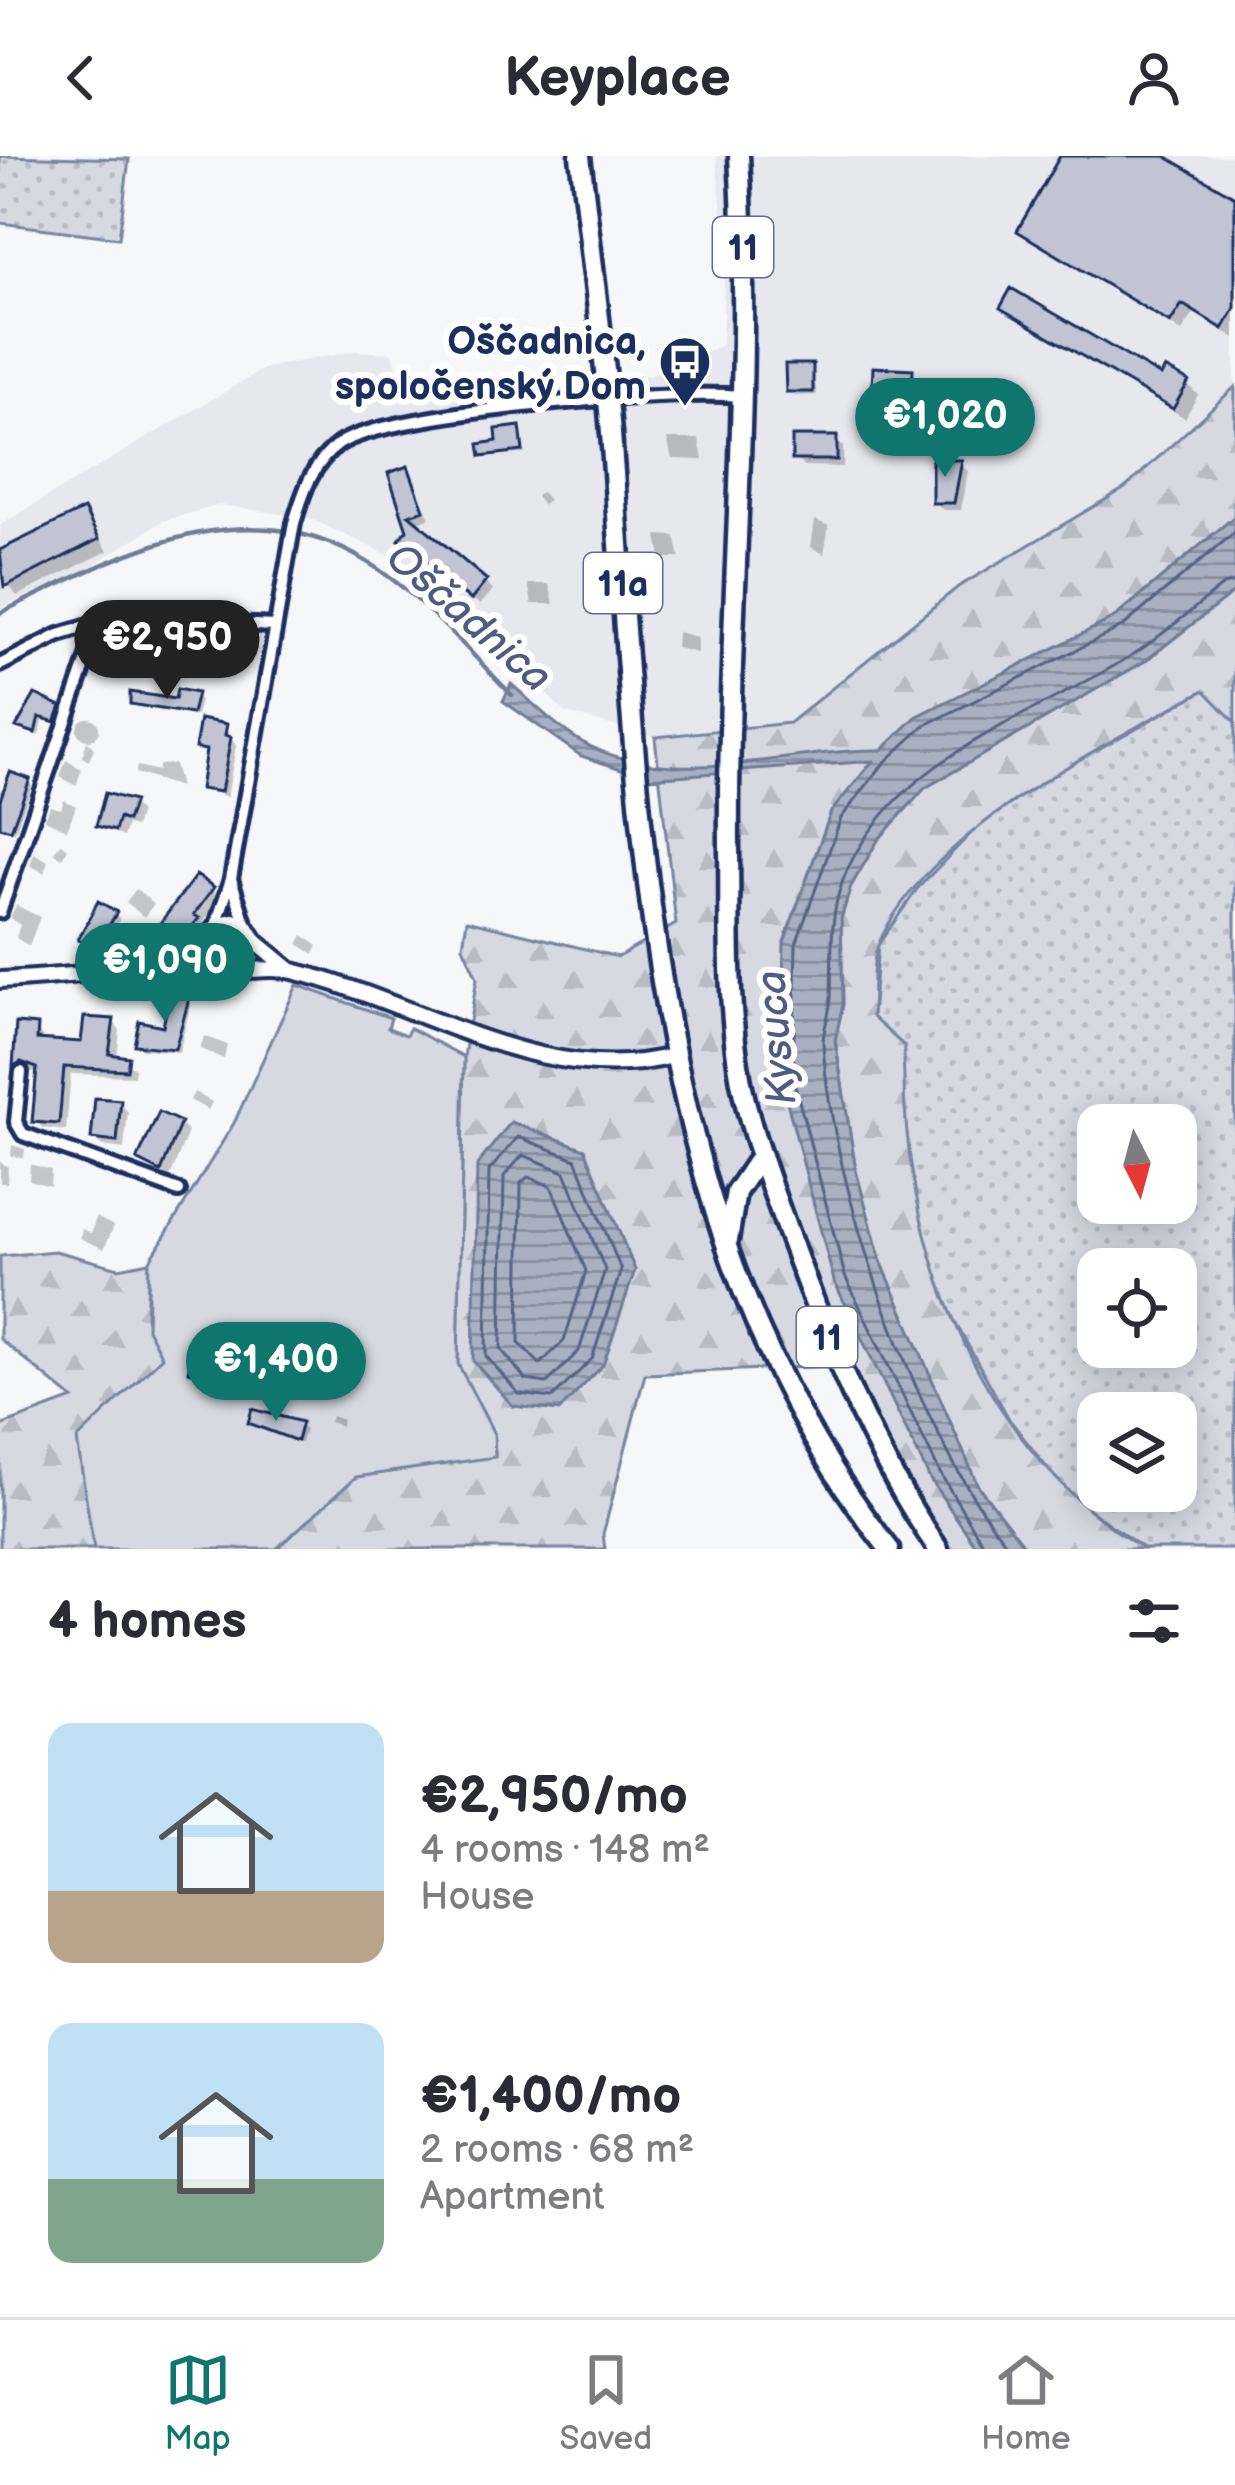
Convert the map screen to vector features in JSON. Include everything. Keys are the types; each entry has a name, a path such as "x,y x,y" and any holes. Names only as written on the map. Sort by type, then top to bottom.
{"main road":[{"name":"11a","path":"580,156 606,377 639,791 673,1056 729,1257 795,1404 889,1549"},
{"name":"11","path":"739,156 741,396 730,718 731,1010 747,1110 777,1203 873,1446 938,1549"},
{"path":"729,1257 733,1204 761,1154"},
{"path":"733,1204 750,1195 777,1203"}],"street":[{"path":"220,967 209,956 211,934 231,879 284,568 294,523 313,473 326,454 376,427 650,397 741,396"},
{"path":"0,665 59,635 100,622 147,616 274,626"},
{"path":"0,912 100,622"},
{"path":"231,879 256,942 290,970"},
{"path":"169,970 233,921 246,926"},
{"path":"245,967 254,956 256,942"},
{"path":"0,980 220,967 290,970 387,998 537,1056 611,1064 673,1056"},
{"path":"21,1072 16,1122 23,1134 178,1191"}],"shaded area":[{"path":"716,156 1235,156 1235,387 1125,488 958,587 789,723 655,737 566,713 414,567 309,518 219,505 163,521 85,570 0,608 0,525 265,368 355,351 392,353 403,386 477,396 651,375 722,345 725,242"}],"green space":[{"path":"0,156 129,159 119,238 0,223"},
{"path":"1235,387 1234,517 1114,618 917,717 831,812 784,942 930,1479 978,1549 936,1549 835,1366 645,1374 603,1534 605,1549 276,1549 356,1477 495,1456 494,1434 458,1364 464,1057 477,978 463,946 467,920 618,957 676,924 655,737 789,723 958,587 1125,488"},
{"path":"1235,591 1235,722 1204,690 1022,796 936,864 903,902 879,943 873,969 872,1017 904,1046 915,1190 933,1261 958,1330 992,1395 1034,1454 1077,1498 1077,1512 1093,1512 1144,1549 1027,1549 978,1486 880,1259 856,1171 835,1040 843,1004 841,919 851,886 878,840 925,788 1145,661"},
{"path":"1205,690 1235,722 1235,1549 1144,1549 1092,1512 1197,1512 1197,1392 1077,1392 1077,1501 1009,1419 944,1302 911,1192 902,1112 904,1046 872,1017 878,945 918,888 976,828 1055,773"},
{"path":"297,985 391,1018 388,1028 406,1035 410,1028 464,1057 458,1364 494,1434 495,1457 356,1477 276,1549 94,1549 77,1440 162,1357 147,1329 149,1262 234,1123"},
{"path":"55,1251 119,1268 149,1262 146,1318 162,1357 78,1440 94,1549 0,1549 0,1426 73,1399 0,1339 0,1256"}],"water":[{"path":"1235,516 1235,591 1145,661 925,788 878,840 851,886 841,918 843,1004 835,1040 856,1171 880,1259 978,1486 1027,1549 978,1549 930,1479 834,1281 781,1079 784,942 831,812 873,761 649,778 581,756 503,701 511,684 582,742 617,757 653,764 729,764 882,750 916,717 1114,618"},
{"path":"511,1122 585,1149 635,1270 603,1365 559,1411 513,1406 473,1361 477,1165"}],"building":[{"path":"1060,156 1165,156 1235,197 1235,308 1223,329 1182,304 1170,323 1017,231"},
{"path":"1011,288 1161,376 1165,368 1189,381 1173,409 1000,308"},
{"path":"785,364 813,364 813,392 786,392"},
{"path":"873,367 913,369 912,389 872,387"},
{"path":"520,426 523,451 481,456 479,444 497,441 496,429"},
{"path":"792,436 837,436 837,460 792,460"},
{"path":"932,460 962,460 954,503 932,503"},
{"path":"408,466 424,510 409,515 487,580 471,600 399,540 407,530 388,473"},
{"path":"84,509 99,539 4,587 0,550"},
{"path":"110,635 180,648 175,673 105,658"},
{"path":"177,689 197,693 192,714 130,704 130,692 175,699"},
{"path":"35,694 61,706 55,722 39,717 35,733 16,727"},
{"path":"200,719 227,724 225,735 231,737 221,792 200,789 206,750 195,748"},
{"path":"10,772 30,779 11,830 0,827 0,800"},
{"path":"105,793 134,801 127,821 119,818 115,831 96,826"},
{"path":"196,875 214,887 175,950 152,934"},
{"path":"98,901 117,912 97,947 78,940"},
{"path":"178,990 188,992 189,999 175,1049 134,1045 139,1021 163,1026 170,995 177,996"},
{"path":"84,1017 114,1019 109,1054 129,1057 127,1070 64,1067 59,1124 32,1122 37,1068 21,1062 13,1067 16,1023 38,1025 37,1039 81,1042"},
{"path":"95,1098 121,1100 117,1142 91,1139"},
{"path":"159,1112 181,1122 161,1172 137,1160"},
{"path":"194,1348 239,1360 232,1383 188,1371"},
{"path":"252,1409 302,1422 297,1441 248,1423"}],"waterway":[{"name":"Oščadnica","path":"0,613 92,569 186,536 234,529 282,530 330,543 378,569 431,613 512,695"}],"place":[{"name":"Oščadnica, spoločenský Dom","path":"685,408"}],"water label":[{"name":"Kysuca","path":"775,1038"}]}
